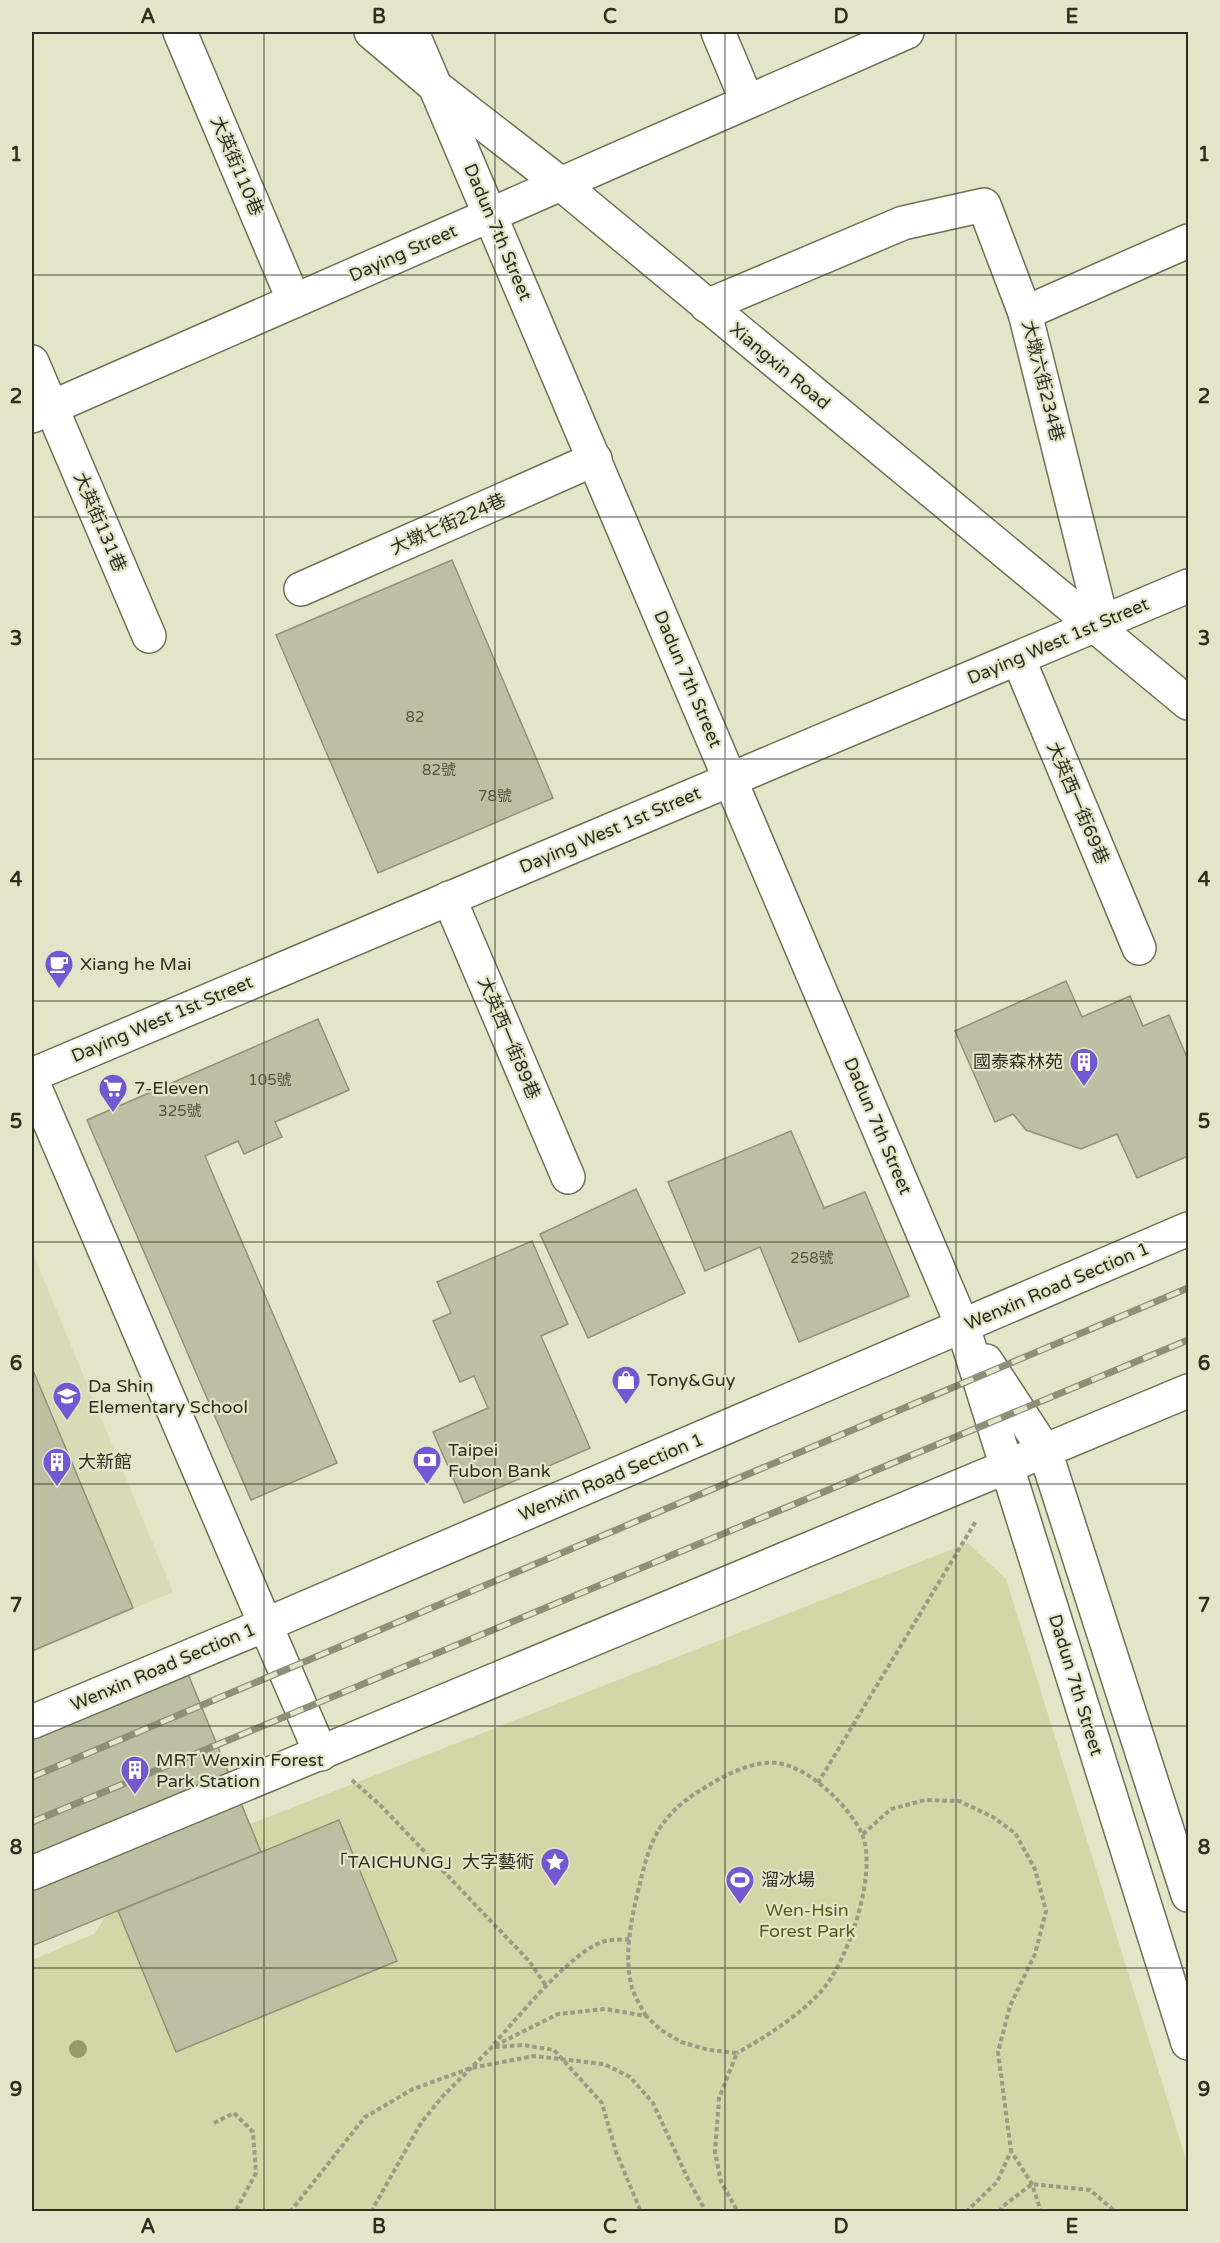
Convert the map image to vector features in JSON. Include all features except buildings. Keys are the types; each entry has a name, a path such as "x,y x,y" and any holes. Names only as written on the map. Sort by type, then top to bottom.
{"street":[{"name":"大英街110巷","path":"180,32 294,301"},
{"name":"Xiangxin Road","path":"371,32 436,87 561,184 707,306 1098,624 1188,703"},
{"name":"Dadun 7th Street","path":"412,32 963,1327 1188,2043"},
{"path":"718,32 747,101"},
{"name":"Daying Street","path":"41,412 907,32"},
{"path":"707,306 903,223 984,205 1025,313"},
{"name":"大墩六街234巷","path":"1098,624 1025,313 1188,241"},
{"name":"大英街131巷","path":"32,362 41,412 149,636"},
{"name":"大墩七街224巷","path":"301,589 594,459"},
{"name":"Daying West 1st Street","path":"32,1074 1188,586"},
{"name":"大英西一街69巷","path":"1018,658 1139,948"},
{"name":"大英西一街89巷","path":"449,898 568,1177"},
{"path":"32,1081 321,1754"},
{"name":"Wenxin Road Section 1","path":"32,1722 265,1625 1188,1229"},
{"name":"Dadun 7th Street","path":"963,1327 1045,1451 1188,1895"},
{"path":"32,1873 1188,1391"}],"path":[{"path":"818,1782 977,1518"},
{"path":"321,1754 382,1807 529,1961 547,1987"},
{"path":"779,1763 804,1774 830,1790 849,1812 862,1835 866,1860 864,1888 857,1919 835,1971 824,1988 808,2004 773,2031 737,2053 709,2050 681,2042 661,2030 646,2016 632,1988 628,1957 638,1893 649,1848 659,1827 690,1796 731,1773 756,1765 779,1763"},
{"path":"862,1835 891,1809 926,1800 959,1801 993,1817 1015,1833 1035,1869 1046,1911 1035,1954 1010,2006 998,2052 1011,2151 1032,2184 1041,2211"},
{"path":"371,2211 421,2123 547,1987 583,1953 603,1941 630,1939"},
{"path":"492,2047 558,2014 605,2010 646,2016"},
{"path":"492,2047 523,2045 554,2050 602,2103 616,2152 641,2211"},
{"path":"737,2053 720,2098 715,2152 721,2182 738,2211"},
{"path":"290,2211 365,2117 413,2089 471,2068 534,2056 604,2064 630,2077 653,2103 670,2135 688,2179 706,2211"},
{"path":"214,2123 234,2113 253,2132 256,2173 235,2211"},
{"path":"966,2211 997,2182 1011,2151"},
{"path":"1000,2211 1032,2184 1090,2190 1116,2211"}],"shaded area":[{"name":"Da Shin Elementary School","path":"32,1251 173,1592 32,1651"}],"green space":[{"name":"Wen-Hsin Forest Park","path":"968,1543 1006,1579 1188,2166 1188,2211 32,2212 32,1960 94,1934 138,1868"}],"railway":[{"path":"32,1777 1188,1288"},
{"path":"32,1822 1188,1340"}],"place":[{"name":"Xiang he Mai","path":"59,990"},
{"name":"國泰森林苑","path":"1084,1088"},
{"name":"7-Eleven","path":"113,1114"},
{"name":"Tony&Guy","path":"626,1406"},
{"name":"Da Shin Elementary School","path":"67,1422"},
{"name":"Taipei Fubon Bank","path":"427,1486"},
{"name":"大新館","path":"57,1488"},
{"name":"MRT Wenxin Forest Park Station","path":"135,1796"},
{"name":"「TAICHUNG」大字藝術","path":"555,1888"},
{"name":"溜冰場","path":"740,1906"}]}
